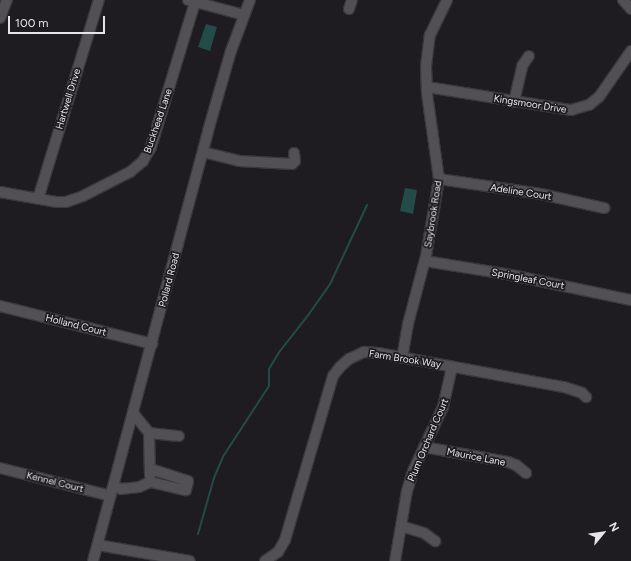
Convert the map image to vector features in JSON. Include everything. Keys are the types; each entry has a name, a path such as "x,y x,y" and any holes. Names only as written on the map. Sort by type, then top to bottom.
{"street":[{"path":"0,18 7,0"},
{"name":"Hartwell Drive","path":"38,199 99,0"},
{"name":"Pollard Road","path":"94,561 231,51 250,0"},
{"path":"623,0 631,9"},
{"path":"192,1 244,15"},
{"name":"Buckhead Lane","path":"0,192 57,202 74,200 130,172 143,161 151,147 192,1"},
{"name":"Saybrook Road","path":"402,358 425,261 439,179 427,87 427,48 430,35 444,1"},
{"name":"Kingsmoor Drive","path":"427,87 571,110 589,105 605,89 631,51"},
{"path":"514,102 522,66 529,56"},
{"path":"203,152 239,161 292,164 295,161 294,153"},
{"name":"Adeline Court","path":"439,179 541,194 604,208"},
{"name":"Springleaf Court","path":"425,261 518,276 631,300"},
{"name":"Holland Court","path":"0,306 152,344"},
{"name":"Farm Brook Way","path":"265,561 278,552 285,540 333,376 349,359 364,352 402,358 564,387 582,392 586,397"},
{"name":"Plum Orchard Court","path":"395,561 409,483 443,407 452,367"},
{"path":"133,413 149,433 148,452 150,482 186,490 188,480 150,469"},
{"path":"149,433 180,436"},
{"name":"Maurice Lane","path":"424,447 508,462 526,473"},
{"name":"Kennel Court","path":"0,468 112,491 139,487 150,482"},
{"path":"402,526 424,533 435,541"},
{"path":"98,545 190,561"}],"shaded area":[{"path":"206,24 217,27 210,51 198,47"},
{"path":"405,188 417,190 413,214 400,211"}],"waterway":[{"path":"198,534 214,478 224,455 269,386 269,369 280,351 309,314 331,282 367,205"}]}
